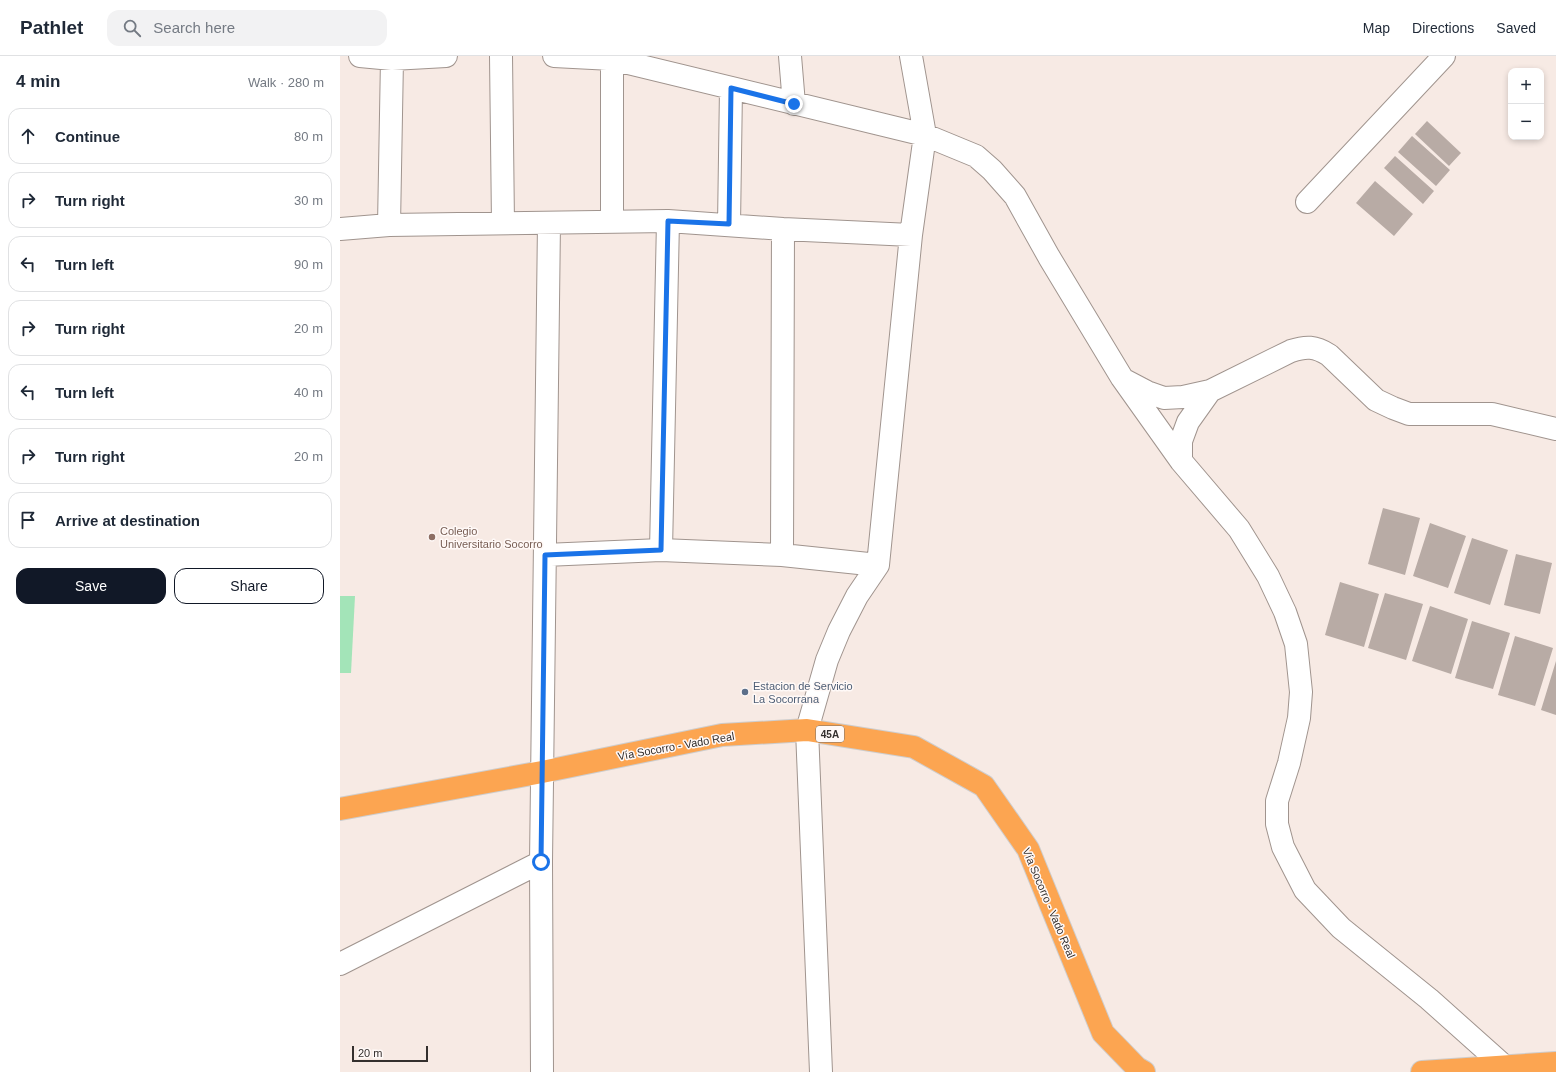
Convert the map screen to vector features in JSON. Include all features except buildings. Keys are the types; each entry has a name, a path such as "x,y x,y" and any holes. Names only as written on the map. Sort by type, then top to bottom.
{"highway":[{"name":"Vía Socorro - Vado Real","path":"340,809 542,772 722,735 807,730 914,747 984,786 1028,849 1103,1033 1137,1068 1144,1072"},
{"path":"1422,1072 1556,1063"}],"street":[{"path":"360,56 392,59 446,56"},
{"path":"501,56 503,223"},
{"path":"554,56 612,59 671,65 731,88 925,135 976,156 992,170 1015,196 1049,257 1122,378 1181,460 1239,529 1248,542 1268,576 1285,612 1296,644 1301,692 1299,718 1289,763 1277,801 1277,824 1283,847 1305,890 1341,928 1429,999 1504,1066"},
{"path":"790,56 794,104"},
{"path":"821,1072 807,730 827,660 839,631 857,596 878,565 911,235 925,135 911,56"},
{"path":"1307,202 1444,56"},
{"path":"389,225 392,59"},
{"path":"612,59 612,221"},
{"path":"729,224 731,88"},
{"path":"340,229 389,225 668,221 729,224 783,229 911,235"},
{"path":"661,550 668,221"},
{"path":"542,1072 541,862 549,222"},
{"path":"782,554 783,229"},
{"path":"1122,378 1147,392 1164,398 1183,397 1210,391 1291,351 1303,347 1310,347 1323,351 1329,355 1376,400 1409,414 1492,414 1556,429"},
{"path":"1181,460 1182,441 1188,422 1210,391"},
{"path":"545,555 661,550 782,554 878,565"},
{"path":"340,964 541,862"}],"green space":[{"path":"340,596 355,596 351,673 340,673"}],"place":[{"name":"Colegio Universitario Socorro","path":"432,537"},
{"name":"Estacion de Servicio La Socorrana","path":"745,692"}],"route":[{"path":"541,862 545,555 661,550 668,221 729,224 731,88 794,104"}]}
